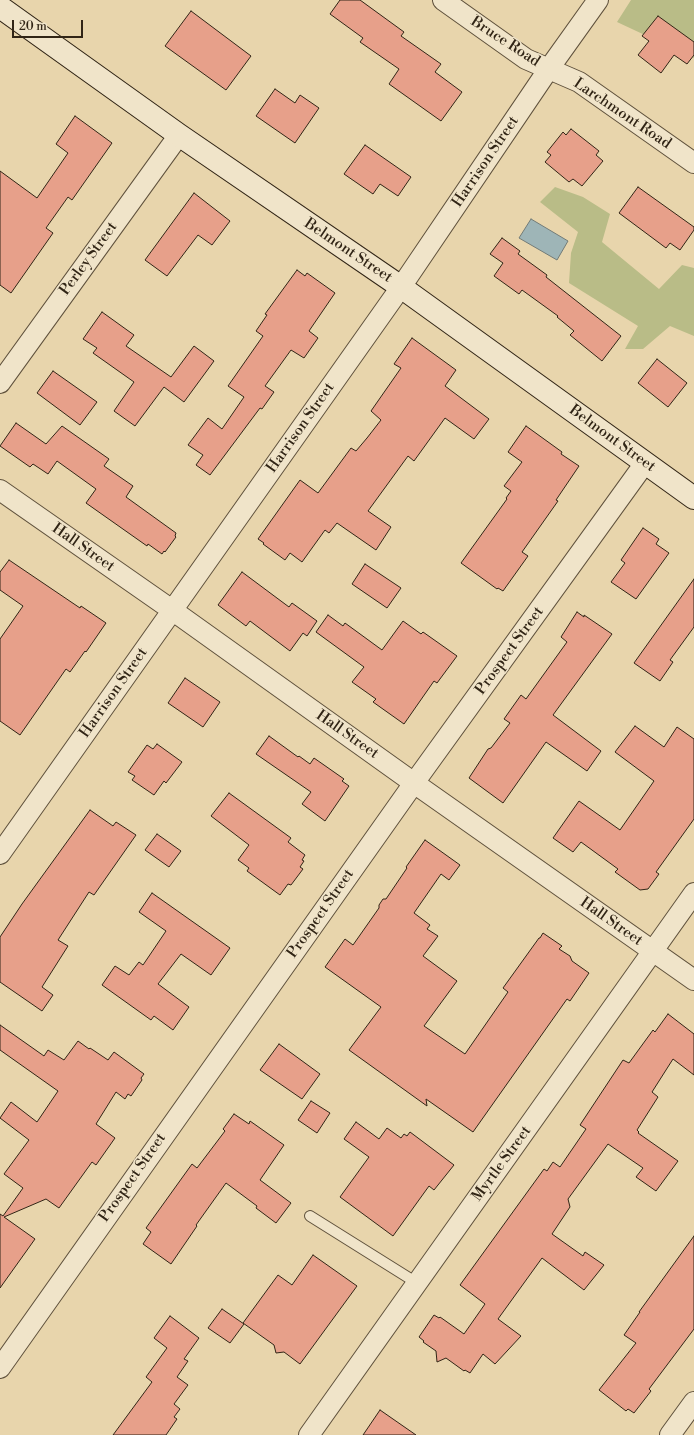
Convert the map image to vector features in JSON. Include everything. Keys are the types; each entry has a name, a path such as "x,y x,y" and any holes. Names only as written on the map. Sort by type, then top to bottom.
{"street":[{"name":"Bruce Road","path":"443,0 526,59 548,70"},
{"name":"Harrison Street","path":"0,854 401,287 548,70 598,0"},
{"name":"Belmont Street","path":"0,7 179,135 401,287 694,498"},
{"name":"Larchmont Road","path":"548,70 579,82 694,163"},
{"name":"Perley Street","path":"0,383 179,135"},
{"name":"Prospect Street","path":"0,1368 414,783 645,463"},
{"name":"Hall Street","path":"0,490 694,980"},
{"name":"Myrtle Street","path":"309,1435 694,893"},
{"path":"670,1435 694,1402"}],"lane":[{"path":"310,1216 417,1283"}],"green space":[{"path":"631,0 694,0 694,58 617,22"},
{"path":"555,187 583,197 610,214 602,242 659,289 682,265 694,268 694,336 670,326 643,349 625,349 638,326 569,283 571,253 578,232 540,202"}],"water":[{"path":"531,219 568,241 557,260 519,238"}],"building":[{"path":"340,0 360,0 404,32 401,36 441,64 435,72 462,92 441,121 389,84 399,69 360,42 363,38 330,14"},
{"path":"191,11 251,56 226,90 165,46"},
{"path":"658,16 694,42 694,55 687,64 674,55 661,73 638,55 649,41 642,36"},
{"path":"275,89 295,103 300,95 319,108 295,143 256,116"},
{"path":"75,116 112,143 72,200 68,197 46,228 53,233 11,293 0,285 0,171 37,198 68,153 56,144"},
{"path":"571,129 599,151 596,155 603,161 582,186 573,179 569,182 545,162 551,155 547,152 563,132 566,135"},
{"path":"365,145 411,177 398,196 380,184 373,194 344,174"},
{"path":"638,187 694,227 694,230 680,250 670,243 666,248 619,213"},
{"path":"194,193 230,221 212,245 198,235 167,276 145,260"},
{"path":"502,238 520,251 518,254 547,275 546,277 621,336 602,361 570,335 574,331 557,317 558,316 522,290 519,294 494,276 503,263 490,254"},
{"path":"297,270 305,276 307,273 335,293 309,331 318,338 304,358 291,350 265,386 274,392 262,409 260,408 210,475 196,465 203,455 188,445 208,418 222,429 244,397 228,386 263,336 256,331 267,315 265,314"},
{"path":"102,312 134,335 126,346 171,377 194,346 214,361 184,402 164,387 135,426 114,411 134,382 93,353 97,348 83,339"},
{"path":"412,338 456,370 445,386 489,419 474,439 445,418 414,461 408,456 368,511 391,527 376,550 337,523 329,533 325,530 302,562 290,553 285,560 258,539 300,480 318,493 351,448 356,451 381,420 371,411 401,368 394,364"},
{"path":"657,359 687,383 668,407 638,383"},
{"path":"53,371 97,402 80,425 37,393"},
{"path":"16,423 46,444 62,426 109,459 104,466 133,486 126,497 176,533 176,537 165,552 164,551 162,554 148,544 147,546 86,503 96,489 57,461 48,474 33,464 30,467 0,446"},
{"path":"526,426 562,452 561,454 579,466 556,500 558,501 522,552 528,556 503,591 498,588 497,589 461,563 507,499 506,498 511,491 504,486 522,462 508,452"},
{"path":"643,528 659,539 656,544 669,553 636,599 611,582 625,563 621,560"},
{"path":"9,560 80,608 81,606 106,623 70,672 66,669 20,735 0,721 0,639 23,606 0,590 0,572"},
{"path":"365,564 401,588 387,608 352,584"},
{"path":"242,572 289,607 292,603 317,621 307,636 303,633 290,651 250,621 246,626 218,605"},
{"path":"694,579 694,627 670,660 673,662 660,681 634,663"},
{"path":"577,612 612,634 553,715 601,751 587,771 546,742 503,803 469,778 488,749 491,748 510,723 504,719 521,695 526,699 567,642 561,637"},
{"path":"328,615 343,626 345,623 382,650 403,621 421,634 423,632 457,656 437,683 434,681 404,724 373,702 376,699 352,682 364,667 316,632"},
{"path":"185,678 220,702 203,727 168,703"},
{"path":"635,726 664,747 677,727 694,739 694,819 656,872 659,874 648,889 640,890 615,872 618,869 581,842 573,852 553,838 579,801 620,830 654,781 615,752"},
{"path":"269,736 310,764 314,758 344,779 342,781 349,786 325,821 302,804 311,792 256,754"},
{"path":"157,744 182,762 166,783 164,781 154,795 132,780 135,776 128,772 147,745 153,749"},
{"path":"229,793 291,838 288,842 305,855 302,860 304,861 300,867 303,869 291,885 288,884 280,895 247,871 249,868 238,860 249,845 211,816"},
{"path":"90,810 113,826 116,822 136,835 94,895 89,892 58,940 68,946 42,987 53,995 42,1011 0,982 0,937"},
{"path":"157,834 181,851 169,867 145,850"},
{"path":"425,840 460,865 449,880 441,874 414,913 430,925 427,929 438,936 423,956 457,981 424,1026 465,1054 508,992 503,988 543,933 562,946 559,949 570,956 572,961 589,973 570,1001 567,999 473,1132 426,1099 427,1106 349,1050 381,1007 325,967 345,939 353,945 379,908 379,905 383,899 386,899"},
{"path":"152,893 230,948 211,975 181,954 158,984 189,1007 173,1030 154,1016 151,1020 102,985 115,966 129,975 139,962 143,965 166,931 139,912"},
{"path":"668,1014 694,1034 694,1075 673,1059 652,1092 658,1097 637,1130 639,1132 638,1133 678,1161 656,1191 636,1177 643,1168 608,1144 568,1199 570,1207 552,1234 583,1256 585,1252 604,1265 584,1290 542,1258 498,1319 521,1336 495,1364 483,1354 470,1373 465,1370 464,1371 446,1358 437,1362 436,1351 423,1342 424,1341 419,1337 434,1315 439,1318 440,1317 464,1334 485,1304 460,1285 544,1169 547,1171 553,1162 560,1167 586,1129 580,1125 623,1060 629,1063 653,1030 655,1032"},
{"path":"0,1025 44,1056 48,1050 64,1060 78,1041 108,1060 114,1052 144,1074 141,1078 142,1080 131,1096 128,1094 125,1099 116,1092 96,1124 115,1138 96,1165 92,1162 59,1208 46,1199 4,1217 35,1239 0,1288 0,1214 3,1216 23,1188 4,1174 29,1140 0,1118 11,1102 37,1122 58,1091 0,1050"},
{"path":"279,1044 320,1074 302,1099 260,1070"},
{"path":"311,1101 330,1113 317,1133 298,1120"},
{"path":"234,1114 249,1124 250,1121 284,1145 260,1180 291,1203 276,1223 256,1208 257,1206 226,1183 196,1225 197,1226 171,1264 143,1244 151,1232 146,1228 192,1164 197,1168 225,1131 223,1129"},
{"path":"356,1122 379,1139 387,1128 401,1138 404,1134 407,1136 410,1132 454,1165 434,1190 429,1186 393,1236 340,1197 369,1157 344,1139"},
{"path":"694,1236 694,1329 649,1389 651,1391 634,1413 628,1409 626,1411 599,1390 636,1343 624,1335"},
{"path":"313,1255 357,1286 300,1364 284,1352 276,1353 274,1345 243,1323 278,1275 292,1285"},
{"path":"222,1309 244,1324 230,1343 208,1328"},
{"path":"170,1316 199,1338 184,1359 188,1361 177,1377 188,1385 174,1404 180,1409 174,1417 177,1419 166,1435 113,1435 152,1382 146,1377 167,1348 154,1338"},
{"path":"380,1410 416,1435 363,1435"}]}
